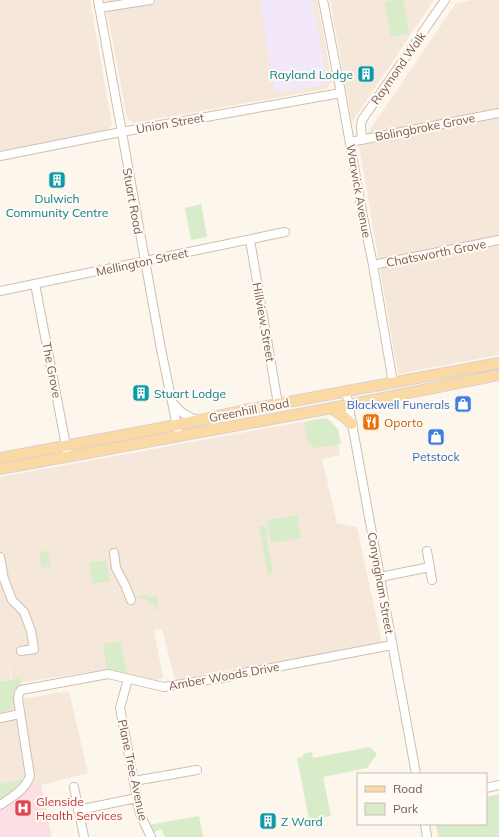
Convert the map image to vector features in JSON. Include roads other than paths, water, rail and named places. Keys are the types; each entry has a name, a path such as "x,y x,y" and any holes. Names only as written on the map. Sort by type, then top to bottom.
{"main road":[{"name":"Greenhill Road","path":"0,458 499,363"},
{"name":"Greenhill Road","path":"0,469 499,376"},
{"path":"393,383 415,392"},
{"path":"331,408 352,424"}],"street":[{"path":"98,4 150,0"},
{"name":"Warwick Avenue","path":"323,0 373,265 393,383"},
{"name":"Raymond Walk","path":"362,140 362,120 445,0"},
{"name":"Stuart Road","path":"98,4 144,262 179,436"},
{"name":"Union Street","path":"1,153 341,93"},
{"name":"Bolingbroke Grove","path":"350,142 499,113"},
{"name":"Mellington Street","path":"0,291 285,232"},
{"name":"Hillview Street","path":"250,240 278,404"},
{"name":"Chatsworth Grove","path":"373,265 499,240"},
{"name":"The Grove","path":"35,284 68,456"},
{"name":"Conyngham Street","path":"346,392 416,773"},
{"name":"Stuart Road","path":"172,400 180,411 189,418 198,420"},
{"path":"427,551 432,580"},
{"path":"114,553 116,568 131,600"},
{"path":"0,557 4,579 12,600 24,612 31,631 34,649 21,651"},
{"path":"380,577 430,567"},
{"name":"Amber Woods Drive","path":"0,805 24,787 29,781 30,776 18,696 21,690 108,674 164,687 224,678 255,670 392,645"},
{"name":"Plane Tree Avenue","path":"128,679 120,708 140,814 150,837"},
{"path":"0,718 20,714"},
{"path":"134,781 197,770"},
{"path":"487,788 499,785"},
{"path":"74,787 84,837"},
{"path":"78,810 137,798"},
{"path":"425,825 427,837"}],"place":[{"name":"Rayland Lodge","path":"366,74"},
{"name":"Dulwich Community Centre","path":"57,180"},
{"name":"Stuart Lodge","path":"141,393"},
{"name":"Blackwell Funerals","path":"463,404"},
{"name":"Oporto","path":"371,422"},
{"name":"Petstock","path":"436,437"},
{"name":"Glenside Health Services","path":"23,808"},
{"name":"Z Ward","path":"268,821"}]}
